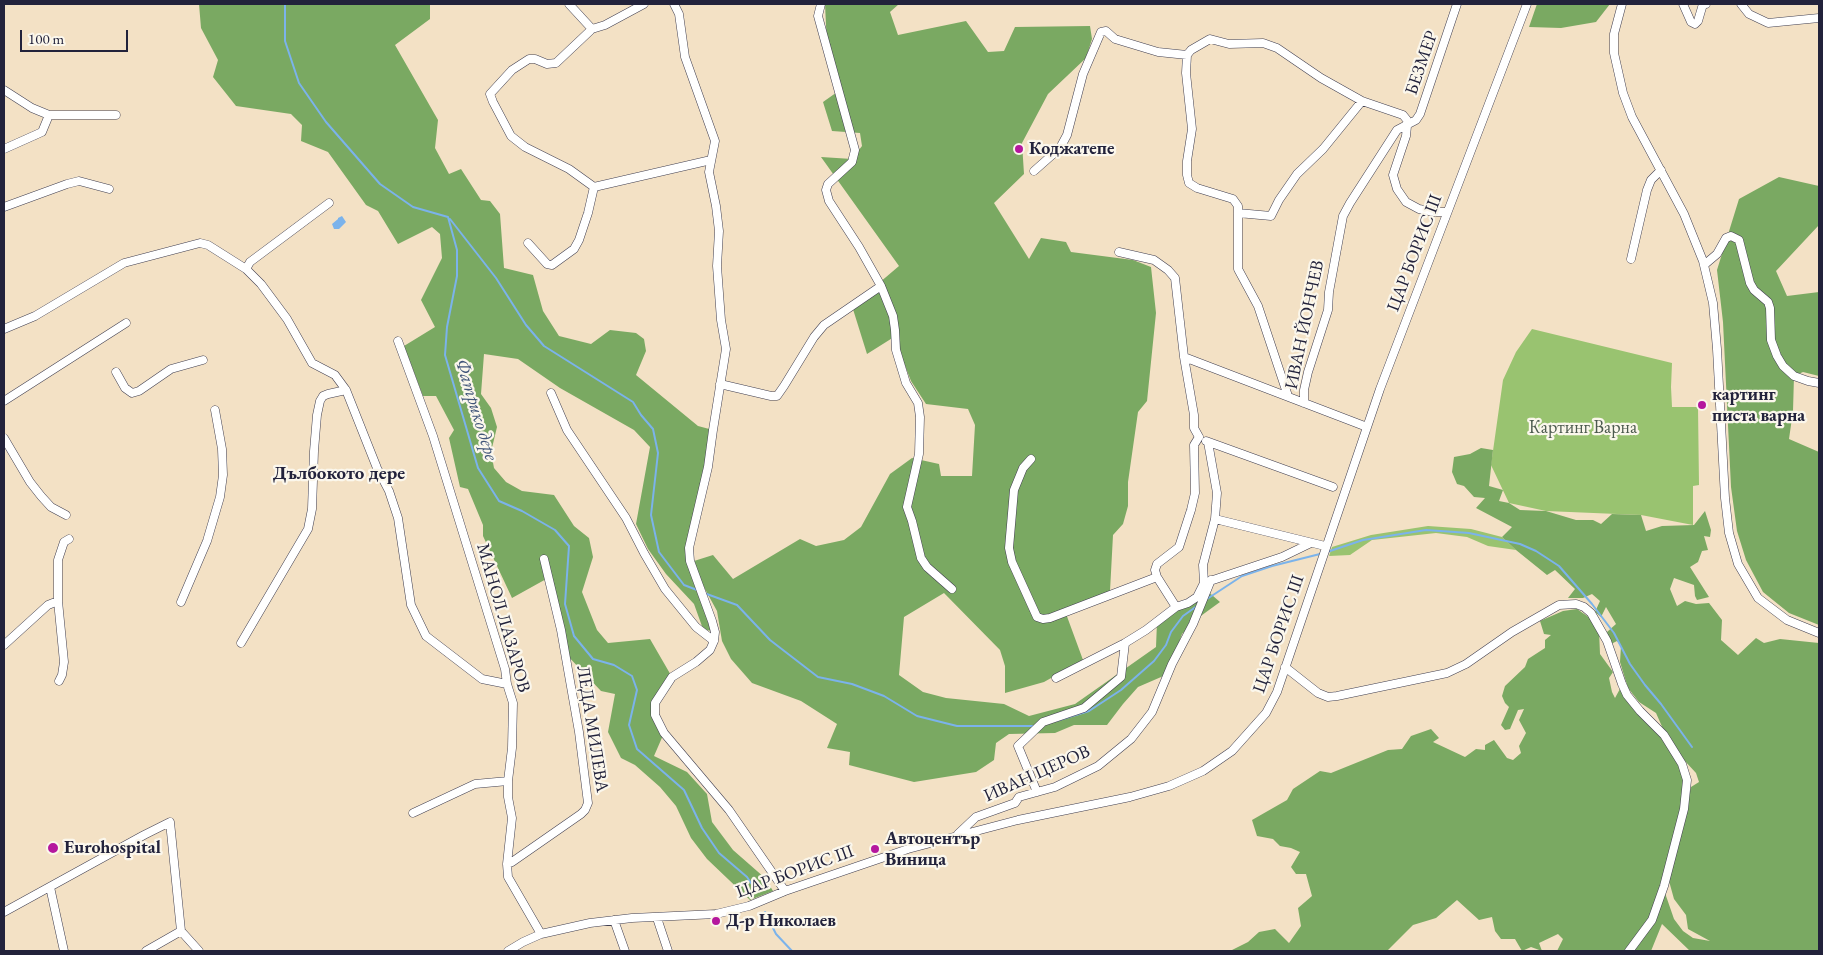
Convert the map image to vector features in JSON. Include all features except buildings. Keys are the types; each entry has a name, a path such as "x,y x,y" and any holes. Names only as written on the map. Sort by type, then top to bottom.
{"street":[{"path":"569,4 592,29"},
{"path":"594,187 569,168 525,147 511,136 490,97 492,90 512,70 529,59 535,59 547,64 556,63 592,29 606,25 644,4"},
{"path":"674,4 679,14 685,57 715,141 708,172 716,206 719,231 717,266 721,320 726,349 708,467 689,548 690,561 715,632 714,641 710,650 696,662 672,677 668,682 655,703 655,716 664,733 728,810 785,892"},
{"path":"821,4 818,16 855,150 852,162 828,184 826,190 829,201 859,247 881,286 893,316 896,350 906,383 918,403 920,417 919,454 907,507 922,558 927,567 952,588"},
{"name":"БЕЗМЕР","path":"1408,126 1420,114 1457,4"},
{"name":"ЦАР БОРИС III","path":"508,951 541,934 590,923 716,914 749,906 908,849 1018,820 1130,797 1169,786 1203,771 1232,751 1266,713 1277,692 1367,426 1446,212 1527,4"},
{"path":"1622,4 1614,34 1614,53 1618,76 1632,117 1684,214 1704,265 1713,304 1716,328 1725,498 1729,533 1738,564 1758,598 1787,620 1819,633"},
{"path":"1683,4 1691,22 1695,24 1698,21 1703,4 1706,4"},
{"path":"1741,4 1749,14 1768,23 1819,18"},
{"path":"1034,171 1060,148 1067,135 1083,74 1101,32 1106,31 1115,38 1158,52 1187,55"},
{"path":"1288,396 1258,306 1238,269 1238,206 1233,199 1197,188 1189,183 1186,161 1192,129 1186,73 1187,55 1191,50 1210,38 1229,44 1264,43 1277,48 1321,78 1362,101 1403,115 1407,120 1408,126 1393,175 1397,189 1406,202 1419,210 1446,212"},
{"path":"4,90 32,108 49,115 116,115"},
{"path":"1238,213 1271,216 1279,200 1297,174 1323,149 1362,101"},
{"path":"4,149 42,132 49,115"},
{"name":"ИВАН ЙОНЧЕВ","path":"1304,403 1304,390 1308,372 1328,310 1329,292 1343,216 1350,202 1397,130 1408,126"},
{"path":"594,187 711,160"},
{"path":"1630,259 1647,190 1651,180 1661,170"},
{"path":"4,207 67,184 79,182 109,189"},
{"path":"528,243 549,265 566,256 574,249 578,240 588,213 594,187"},
{"path":"246,269 250,262 329,203"},
{"path":"1704,265 1717,254 1726,238 1731,236 1739,240 1750,283 1754,290 1768,302 1770,308 1771,340 1777,356 1783,366 1794,376 1819,383"},
{"path":"4,329 35,316 124,263 200,243 208,244 246,269 261,284 287,319 312,363 335,375 346,390 398,518 411,604 426,636 482,679 507,684"},
{"path":"1119,252 1154,260 1168,270 1175,278 1194,428 1199,437 1208,442 1333,487"},
{"path":"720,384 777,396 814,337 824,325 881,286"},
{"path":"4,401 126,324"},
{"name":"МАНОЛ ЛАЗАРОВ","path":"398,341 433,436 505,669 507,684 513,702 514,718 508,781 508,797 512,818 507,864 508,876 541,934"},
{"path":"1184,357 1367,426"},
{"path":"116,372 125,388 132,393 139,391 171,369 203,360"},
{"path":"241,643 308,529 312,509 314,451 320,401 323,396 346,390"},
{"path":"551,393 562,422 626,518 665,589 696,627 714,641"},
{"path":"181,602 207,541 220,498 223,475 222,449 215,410"},
{"path":"1176,607 1157,577 1155,570 1157,564 1179,547 1191,510 1194,493 1194,445 1199,437"},
{"path":"4,438 30,482 41,496 51,506 66,514"},
{"path":"1208,442 1217,492 1215,519 1203,565 1208,582"},
{"path":"1031,459 1023,468 1014,490 1008,548 1012,562 1037,617 1043,619 1050,618 1157,577"},
{"path":"1215,519 1326,546"},
{"path":"59,681 64,662 58,600 58,560 66,541"},
{"path":"1056,678 1146,630 1176,607 1188,603 1197,597 1208,582 1282,557 1311,543"},
{"name":"ЛЕДА МИЛЕВА","path":"507,864 581,814 588,803 579,732 561,630 544,558"},
{"name":"ИВАН ЦЕРОВ","path":"956,836 976,817 1015,803 1019,797 1055,787 1098,766 1131,739 1152,712 1172,664 1192,624 1208,582"},
{"path":"4,645 48,605 58,600"},
{"path":"1285,666 1318,693 1328,697 1338,696 1447,673 1466,664 1512,632 1559,605 1576,604 1584,606 1591,613 1607,641 1627,695 1664,735 1682,764 1687,780 1684,809 1664,886 1652,920 1628,951"},
{"path":"1037,792 1018,746 1043,722 1084,708 1121,677 1124,642"},
{"path":"413,813 476,784 508,781"},
{"path":"4,912 170,822 181,931 199,951"},
{"path":"50,887 64,951"},
{"path":"658,918 668,951"},
{"path":"614,920 626,951"},
{"path":"146,951 181,931"}],"green space":[{"path":"199,4 430,4 430,19 395,45 438,120 435,148 449,174 461,169 481,200 490,201 500,214 504,268 533,275 543,311 559,336 591,344 610,330 636,333 644,339 646,351 636,375 698,426 713,430 689,548 715,632 703,629 694,604 666,574 648,549 636,524 650,447 634,430 560,388 518,359 484,354 481,394 491,408 497,427 491,452 494,468 506,482 522,491 554,495 574,526 589,538 593,557 582,592 597,630 608,643 650,639 672,677 655,703 664,733 654,756 687,772 707,794 712,822 733,850 765,878 773,891 750,900 707,859 691,838 676,806 660,787 635,765 621,758 608,732 615,694 601,691 564,652 548,578 512,598 483,536 483,525 468,489 460,487 449,438 454,430 436,396 423,396 404,346 435,327 421,300 442,258 440,234 432,227 398,244 378,211 366,205 328,152 301,141 302,125 291,114 236,106 213,77 218,60 201,28"},
{"path":"825,4 899,4 890,12 898,35 966,21 988,52 1004,51 1015,27 1090,26 1092,39 1086,58 1048,94 1022,143 1024,174 994,203 1029,259 1041,238 1066,242 1071,252 1133,260 1151,267 1156,313 1147,401 1138,412 1128,482 1128,506 1123,524 1113,535 1110,591 1065,611 1083,660 1044,682 1005,693 1005,666 1000,650 944,593 904,617 899,675 923,692 946,698 1004,704 1029,716 1075,704 1156,647 1157,622 1205,589 1220,602 1198,618 1182,634 1168,674 1138,687 1107,725 1074,725 1055,733 1009,734 996,743 994,760 976,772 914,782 849,765 850,752 827,748 837,724 801,701 752,683 731,659 722,641 717,611 700,580 694,561 713,555 733,579 800,539 816,546 844,540 861,527 890,474 912,458 939,464 941,476 972,476 975,425 968,409 926,404 911,381 894,337 867,354 852,306 899,266 821,157 852,159 862,146 860,133 832,131 823,102 840,90 827,46"},
{"path":"1537,4 1610,4 1596,22 1561,28 1529,27"},
{"path":"1779,177 1819,186 1819,225 1776,271 1787,296 1819,292 1819,376 1803,372 1794,376 1793,411 1789,439 1819,452 1819,625 1789,613 1763,592 1746,560 1737,531 1731,487 1723,322 1717,270 1739,199"},
{"name":"Картинг Варна","path":"1532,329 1672,363 1672,407 1698,407 1699,485 1693,486 1693,525 1641,515 1546,511 1509,503 1491,465 1503,380 1516,352"},
{"path":"1481,448 1493,450 1489,486 1503,490 1499,501 1509,503 1520,510 1546,511 1576,520 1593,520 1601,524 1612,514 1641,515 1646,531 1662,526 1694,525 1705,511 1711,530 1710,537 1704,536 1708,550 1702,551 1698,562 1690,567 1709,597 1697,600 1694,585 1674,578 1670,589 1677,606 1685,601 1696,604 1709,603 1722,620 1721,640 1738,655 1756,638 1764,643 1780,639 1819,643 1819,951 1690,951 1662,924 1651,951 1632,951 1665,893 1674,919 1683,931 1693,938 1710,941 1688,929 1686,915 1674,899 1669,881 1691,787 1699,782 1696,773 1684,760 1664,731 1656,713 1639,702 1628,688 1620,662 1621,646 1617,641 1611,644 1607,632 1616,624 1606,607 1601,617 1595,612 1600,601 1592,594 1583,598 1568,598 1575,589 1555,570 1547,575 1516,550 1502,537 1512,527 1476,508 1485,498 1474,497 1464,486 1457,484 1452,472 1454,457 1470,454"},
{"path":"1428,526 1471,529 1502,537 1516,550 1488,546 1467,537 1436,533 1372,540 1350,555 1329,556 1332,547 1371,535"},
{"path":"1577,609 1590,618 1599,630 1600,654 1613,672 1609,678 1615,698 1621,687 1635,707 1637,714 1663,736 1681,766 1685,782 1682,809 1666,877 1661,882 1662,889 1651,920 1627,951 1557,951 1563,939 1558,934 1539,943 1542,951 1531,947 1522,951 1515,939 1501,939 1495,931 1492,917 1479,920 1457,900 1436,918 1413,925 1387,951 1230,951 1248,942 1259,932 1275,929 1289,943 1301,926 1298,908 1312,896 1306,874 1296,874 1291,867 1300,852 1280,846 1273,839 1257,836 1252,820 1287,800 1293,789 1320,771 1331,773 1388,750 1402,749 1411,736 1431,729 1439,738 1433,742 1465,757 1476,749 1485,750 1485,745 1494,740 1507,758 1513,760 1521,753 1519,746 1526,733 1519,720 1524,709 1518,710 1510,729 1505,730 1501,725 1509,707 1502,696 1505,686 1525,667 1528,659 1545,648 1545,640 1551,635 1544,634 1540,621 1563,611"}],"water":[{"path":"342,216 346,222 339,229 334,229 332,224"}],"waterway":[{"name":"Фатрико дере","path":"285,4 285,41 299,83 326,122 380,184 413,207 448,217 457,250 457,276 447,327 445,355 478,468 499,501 522,511 555,530 569,546 565,604 574,636 593,659 614,665 632,676 637,690 629,725 637,749 684,790 702,828 719,853 747,877 757,892"},
{"path":"450,219 496,278 526,325 544,346 633,402 653,429 658,453 651,515 659,552 684,585 697,590"},
{"path":"1327,552 1363,540 1426,530 1469,533 1520,544 1536,551 1559,566 1592,604 1614,633 1630,664 1692,747"},
{"path":"1207,599 1242,576 1320,554"},
{"path":"704,593 737,605 770,640 818,677 852,684 884,696 917,716 957,726 1035,726"},
{"path":"1056,721 1089,711 1121,690 1154,661 1183,616 1197,606"},
{"name":"Фатрико дере","path":"765,912 776,934 792,951"}],"place":[{"name":"Коджатепе","path":"1019,149"},
{"name":"картинг писта варна","path":"1702,405"},
{"name":"Eurohospital","path":"53,848"},
{"name":"Автоцентър Виница","path":"875,849"},
{"name":"Д-р Николаев","path":"716,921"}],"district":[{"name":"Дълбокото дере","path":"339,474"}]}
